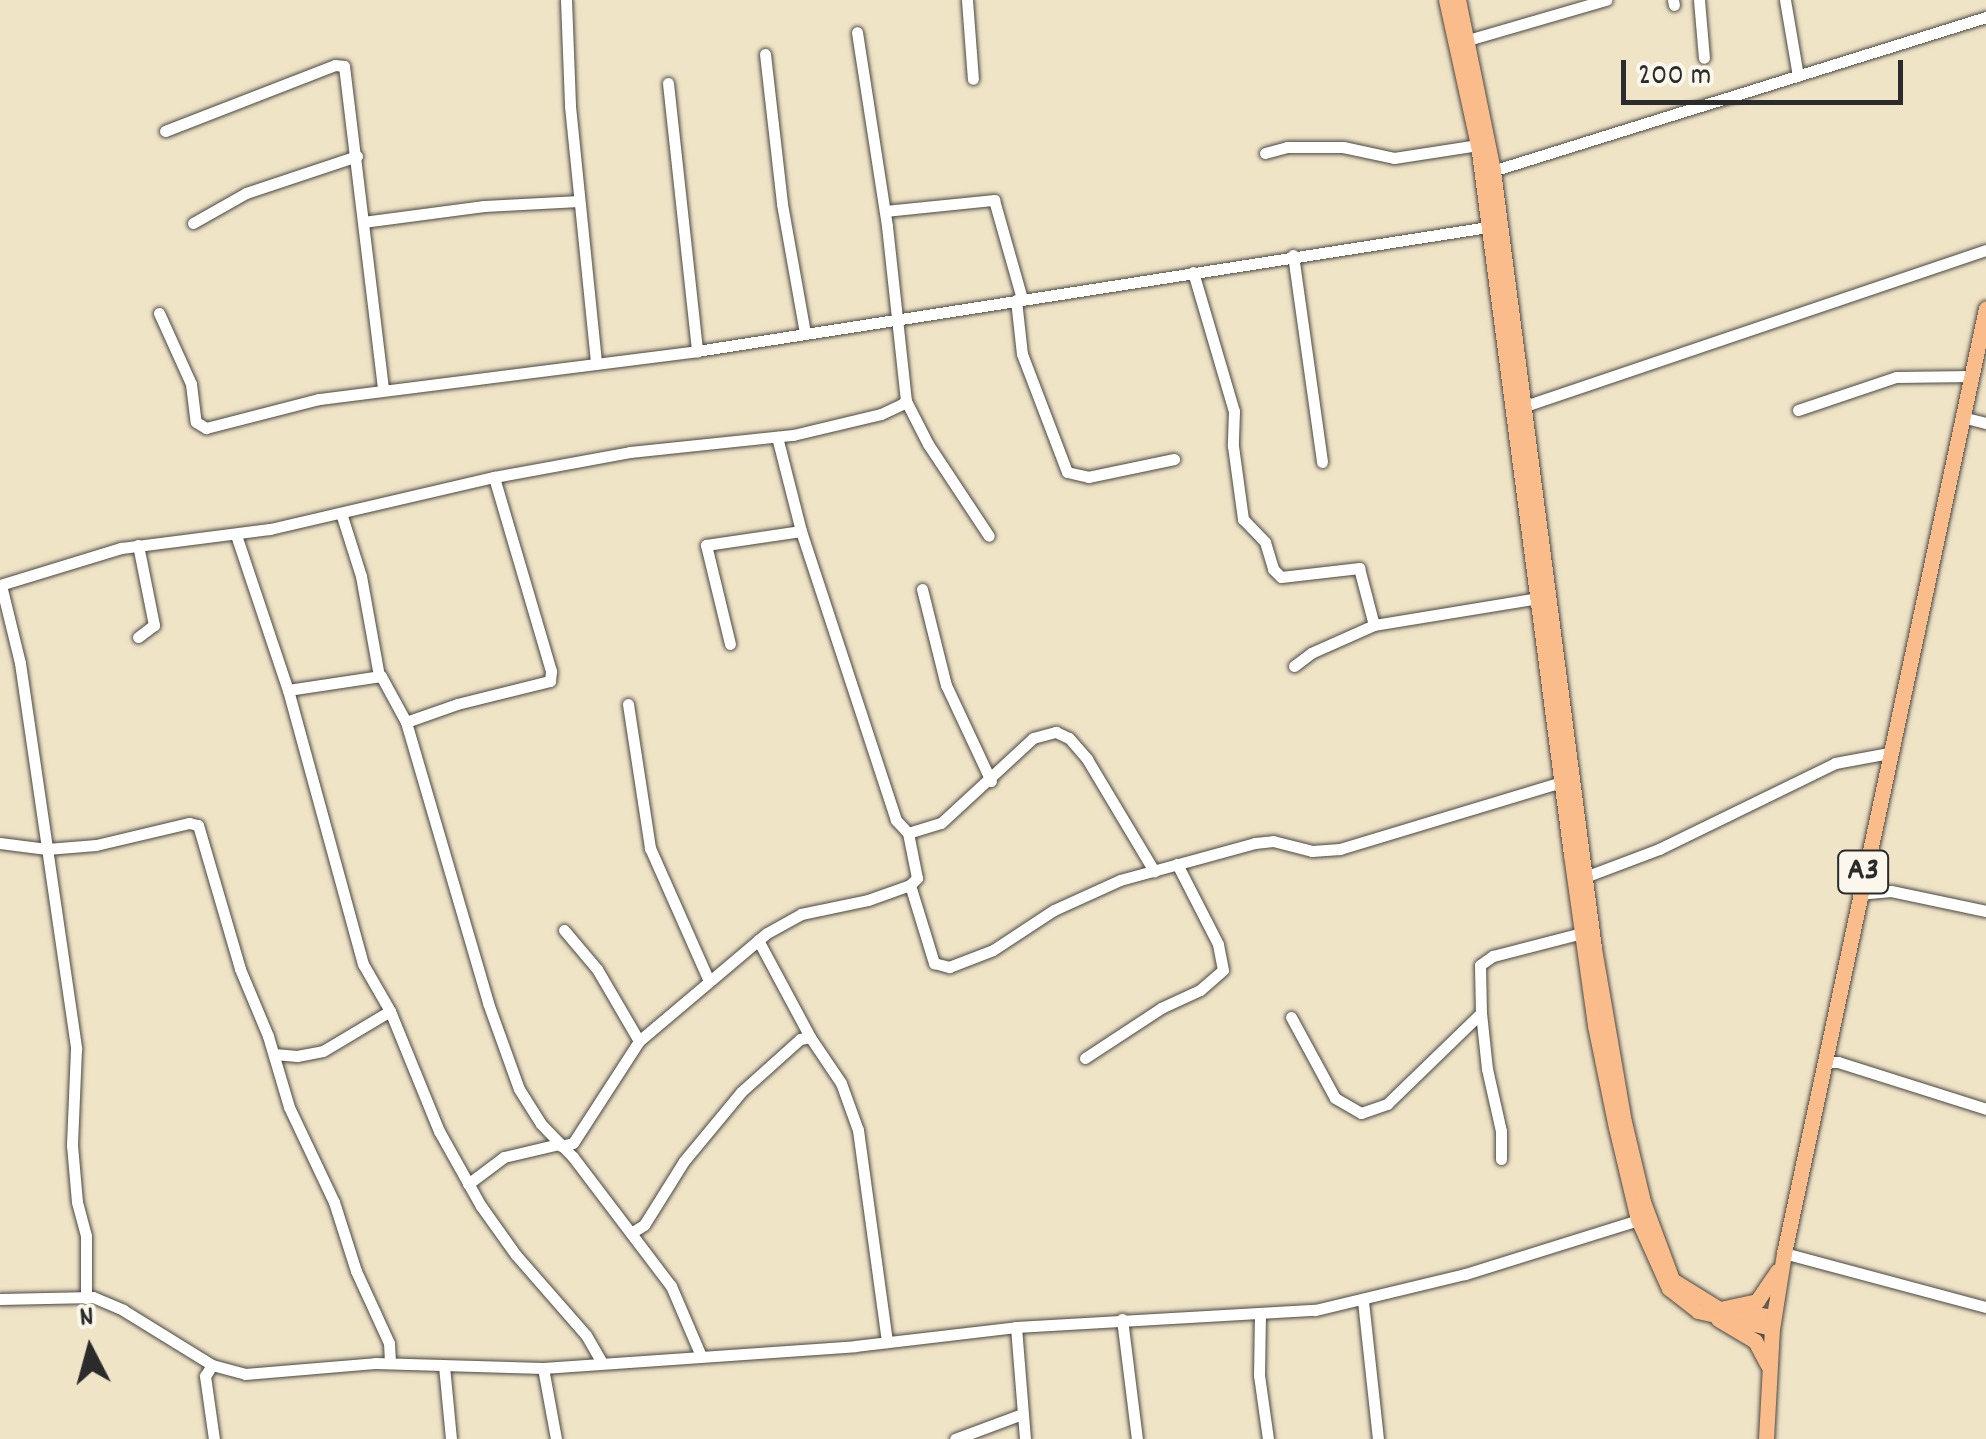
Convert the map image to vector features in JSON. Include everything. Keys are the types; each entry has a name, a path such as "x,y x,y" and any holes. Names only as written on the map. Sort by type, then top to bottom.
{"highway":[{"name":"A3","path":"1766,1439 1773,1323 1784,1254 1986,308"},
{"path":"1719,1314 1762,1297 1784,1254"},
{"path":"1719,1314 1755,1341 1769,1366"}],"main road":[{"path":"1446,0 1478,145 1488,172 1488,226 1520,416 1538,598 1595,1026 1638,1220 1650,1256 1669,1289 1698,1312 1773,1323"},
{"path":"1459,0 1488,172 1607,1032 1644,1202 1673,1280 1719,1314"}],"street":[{"path":"566,0 579,201 596,362"},
{"path":"967,0 973,79"},
{"path":"1468,40 1606,0"},
{"path":"1699,0 1704,58"},
{"path":"1785,0 1798,76"},
{"path":"1488,172 1986,17"},
{"path":"857,32 885,211 906,401 928,444 989,536"},
{"path":"765,54 782,204 805,333"},
{"path":"165,131 342,64 349,77 383,390"},
{"path":"668,82 697,351"},
{"path":"1265,152 1343,147 1394,158 1478,145"},
{"path":"193,223 246,192 357,156"},
{"path":"885,211 994,200 1019,299 1022,354 1067,472 1088,477 1174,459"},
{"path":"364,222 484,206 579,201"},
{"path":"158,314 191,384 200,427 214,428 318,399 697,351 1488,226"},
{"path":"1520,416 1986,250"},
{"path":"1293,255 1322,462"},
{"path":"1194,272 1234,411 1236,475 1243,520 1265,542 1273,569 1281,576 1359,568 1374,625"},
{"path":"1798,410 1896,377 1972,376"},
{"path":"86,1298 86,1236 77,1202 72,1145 76,1049 20,663 0,585 138,546 236,535 494,476 649,449 777,437 881,414 906,401"},
{"path":"1962,417 1986,423"},
{"path":"777,437 801,531 896,820 908,834 917,870 910,885 934,963 943,967 993,950 1091,892 1177,864 1273,840 1307,850 1340,848 1562,782"},
{"path":"406,722 457,704 550,681 551,671 494,476"},
{"path":"342,513 361,576 379,676 406,722 459,908 519,1089 678,1298 701,1356"},
{"path":"730,644 706,544 801,531"},
{"path":"236,535 288,690 361,958 390,1011 430,1113 468,1184 516,1255 576,1321 602,1364"},
{"path":"138,546 154,626 138,637"},
{"path":"922,589 946,685 992,781"},
{"path":"1294,666 1311,653 1374,625 1538,598"},
{"path":"288,690 379,676"},
{"path":"628,704 650,848 704,965 713,976"},
{"path":"908,834 941,823 992,781 1033,738 1062,733 1087,759 1154,871"},
{"path":"1585,877 1660,849 1835,762 1890,753"},
{"path":"0,842 46,849 96,845 188,823 198,826 240,968 274,1054 288,1107 329,1190 356,1271 388,1344 390,1363"},
{"path":"1085,1058 1162,1008 1200,990 1223,970 1218,944 1177,864"},
{"path":"1864,871 1891,891"},
{"path":"468,1184 498,1160 573,1144 639,1041 758,940 800,914 868,900 910,885"},
{"path":"1858,894 1891,891 1986,910"},
{"path":"564,930 597,970 639,1041"},
{"path":"1501,1158 1502,1131 1487,1069 1480,1013 1478,984 1482,962 1582,932"},
{"path":"758,940 810,1037 842,1083 858,1130 887,1342"},
{"path":"274,1054 323,1052 390,1011"},
{"path":"1291,1016 1336,1098 1343,1106 1361,1113 1387,1104 1480,1013"},
{"path":"631,1233 644,1225 684,1161 741,1092 800,1039 810,1037"},
{"path":"1823,1062 1838,1062 1986,1110"},
{"path":"0,1300 93,1296 123,1310 212,1366 263,1375 390,1363 543,1368 887,1342 1016,1327 1260,1313 1363,1301 1554,1250 1638,1220"},
{"path":"1784,1254 1986,1307"},
{"path":"1363,1301 1378,1439"},
{"path":"1260,1313 1259,1375 1268,1439"},
{"path":"1122,1319 1137,1439"},
{"path":"1016,1327 1025,1439"},
{"path":"212,1366 205,1376 214,1439"},
{"path":"444,1366 450,1439"},
{"path":"543,1368 556,1439"},
{"path":"955,1439 1022,1414"}]}
